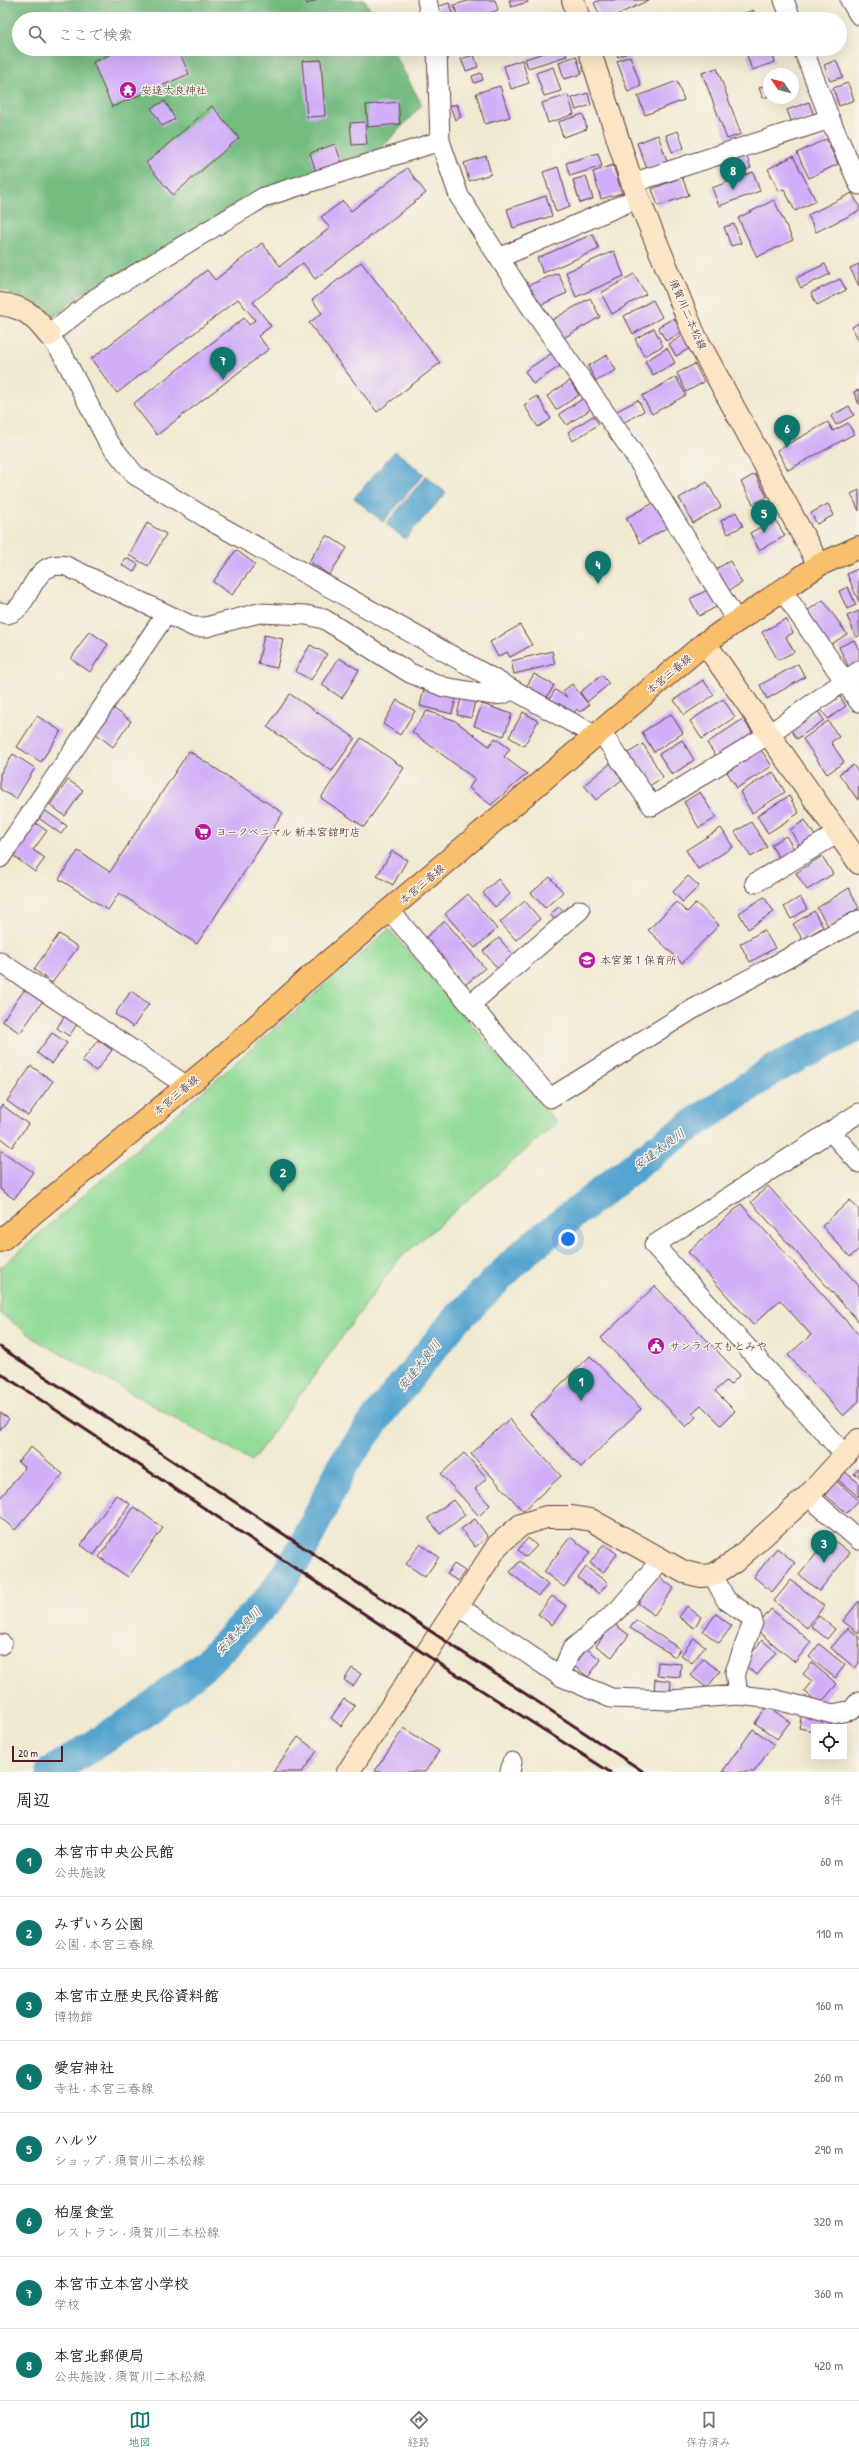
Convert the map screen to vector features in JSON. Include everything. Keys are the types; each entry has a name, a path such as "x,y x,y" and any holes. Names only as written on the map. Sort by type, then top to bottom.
{"main road":[{"name":"本宮三春線","path":"0,1241 186,1086 304,982 390,911 705,643 736,620 819,565 859,547"}],"street":[{"path":"427,0 430,12"},
{"path":"573,0 577,12"},
{"path":"784,0 788,12"},
{"path":"850,0 859,16"},
{"path":"437,56 440,141 460,196 530,306 632,451 736,620"},
{"name":"須賀川二本松線","path":"591,56 635,191 695,336 819,565"},
{"path":"806,56 830,119 859,185"},
{"path":"499,258 635,191 830,119"},
{"path":"49,335 96,298 264,197 440,141"},
{"path":"0,304 16,306 26,312 35,318 49,335 63,356 107,440 135,475 218,525 512,690 598,734 652,806 769,734 851,676"},
{"path":"0,612 7,614 14,611 40,575 49,566 57,564 66,566 194,627 206,628 258,613 306,615 324,619 410,673 444,687 492,695 503,694 512,690"},
{"path":"782,590 851,676 859,702"},
{"path":"0,858 166,614"},
{"path":"705,643 859,863"},
{"path":"755,883 838,833"},
{"path":"470,1004 580,910"},
{"path":"390,911 550,1098 695,1008 859,920"},
{"path":"0,962 186,1086"},
{"path":"348,1772 498,1545 521,1525 546,1517 572,1517 591,1520 684,1572 701,1576 713,1575 734,1562 808,1496 855,1444 654,1245 859,1113"},
{"path":"830,1132 859,1163"},
{"path":"808,1496 859,1540"},
{"path":"560,1676 572,1649 619,1609 661,1560"},
{"path":"713,1575 726,1600 752,1618 753,1622 735,1672 738,1695"},
{"path":"458,1606 560,1676 611,1698 670,1700 738,1695 773,1699 833,1714 852,1710 859,1701"}],"green space":[{"path":"0,0 365,0 371,12 12,12 12,56 396,56 422,105 374,156 311,190 236,219 87,290 54,317 0,288"},
{"path":"389,929 557,1123 398,1260 252,1461 38,1341 0,1313 0,1268"}],"water":[{"path":"395,451 424,474 383,522 354,498"},
{"path":"426,476 446,493 405,539 386,524"}],"building":[{"path":"305,0 317,0 307,4"},
{"path":"471,0 495,0 498,10 492,12 456,12 454,5"},
{"path":"509,0 527,0 528,2 511,7"},
{"path":"600,0 649,0 623,12 598,12 594,3"},
{"path":"449,3 452,12 438,12 437,7"},
{"name":"安達太良神社","path":"107,56 181,56 189,74 112,107 93,62"},
{"path":"474,56 478,67 466,71 461,59"},
{"path":"535,56 567,56 528,68 525,59"},
{"path":"576,56 582,74 564,79 559,62"},
{"path":"630,56 641,86 628,92 617,61"},
{"path":"747,56 773,56 775,62 752,70"},
{"path":"321,60 325,116 307,117 302,61"},
{"path":"522,60 529,83 511,89 504,66"},
{"path":"836,60 843,77 830,81 824,65"},
{"path":"553,67 561,91 544,96 536,73"},
{"path":"717,68 741,134 727,139 702,73"},
{"path":"481,73 483,80 474,83 472,76"},
{"path":"677,81 684,100 645,115 638,96"},
{"path":"848,83 854,100 839,106 833,88"},
{"path":"500,86 510,117 485,124 476,93"},
{"path":"763,86 763,98 759,88"},
{"path":"588,93 591,105 576,110 572,98"},
{"path":"568,95 574,114 548,123 542,103"},
{"path":"165,101 175,119 162,126 151,108"},
{"path":"398,102 400,124 368,127 366,105"},
{"path":"809,102 814,116 792,123 787,110"},
{"path":"457,104 461,117 455,120 450,106"},
{"path":"212,106 239,138 173,195 146,163"},
{"path":"583,114 587,129 563,137 558,122"},
{"path":"365,122 367,144 352,145 350,123"},
{"path":"678,131 684,148 672,152 666,135"},
{"path":"658,135 667,161 647,169 637,143"},
{"path":"826,139 838,164 809,178 797,153"},
{"path":"335,144 342,163 316,172 310,153"},
{"path":"745,151 751,168 725,178 719,160"},
{"path":"598,153 602,166 570,176 566,163"},
{"path":"486,156 491,174 469,181 464,163"},
{"path":"793,156 816,201 795,211 784,189 779,191 768,169"},
{"path":"613,165 622,193 601,199 593,172"},
{"path":"558,167 570,207 556,212 543,172"},
{"path":"407,168 426,193 315,279 303,263 253,302 271,326 258,336 269,349 157,435 133,404 244,318 249,325 255,320 238,299 117,393 91,359 207,270 215,280 262,243 280,266 330,228 321,217 343,201 351,211"},
{"path":"753,172 760,191 719,206 712,188"},
{"path":"586,176 593,199 580,203 573,180"},
{"path":"682,177 689,195 658,206 652,189"},
{"path":"852,193 859,206 859,211 816,232 808,215"},
{"path":"546,196 552,216 513,228 507,209"},
{"path":"774,200 793,240 757,257 738,218"},
{"path":"734,224 741,243 731,246 724,227"},
{"path":"593,234 599,249 543,273 537,258"},
{"path":"614,251 624,276 576,297 566,272"},
{"path":"361,262 440,363 377,412 309,323 322,313 312,300"},
{"path":"825,264 830,274 801,288 796,278"},
{"path":"859,264 859,286 850,268"},
{"path":"558,273 567,293 538,306 529,285"},
{"path":"634,274 646,294 612,314 601,293"},
{"path":"840,279 846,290 817,305 811,293"},
{"path":"590,298 600,317 560,340 550,321"},
{"path":"653,300 662,317 633,334 624,316"},
{"path":"674,318 682,332 666,341 658,327"},
{"path":"859,323 859,341 852,327"},
{"path":"654,328 663,346 644,356 635,339"},
{"path":"685,334 692,347 676,356 669,344"},
{"path":"667,348 675,363 653,375 645,361"},
{"path":"552,353 560,366 533,384 525,371"},
{"path":"607,355 616,370 596,381 588,366"},
{"path":"695,364 704,382 686,392 677,373"},
{"path":"676,377 686,395 652,414 642,396"},
{"path":"570,381 579,395 556,410 547,396"},
{"path":"859,390 859,405 854,392"},
{"path":"537,396 551,419 538,427 524,405"},
{"path":"587,396 594,407 567,425 559,414"},
{"path":"638,400 644,411 621,424 615,412"},
{"path":"849,406 854,415 836,425 831,416"},
{"path":"593,416 599,424 573,441 568,432"},
{"path":"828,422 833,431 848,423 854,434 788,470 777,450"},
{"path":"755,474 767,497 753,504 741,482"},
{"path":"707,482 721,507 693,523 679,498"},
{"path":"859,490 859,511 851,494"},
{"path":"657,501 670,526 640,543 626,518"},
{"path":"828,504 834,515 817,524 811,513"},
{"path":"736,512 743,526 728,534 721,521"},
{"path":"775,519 785,536 759,550 750,533"},
{"path":"147,523 166,534 148,566 129,555"},
{"path":"327,535 347,548 329,575 309,561"},
{"path":"236,550 255,564 232,595 213,582"},
{"path":"126,558 138,564 134,572 122,565"},
{"path":"730,561 742,583 726,592 714,570"},
{"path":"859,568 859,602 847,574"},
{"path":"848,587 856,605 847,609 839,591"},
{"path":"709,589 718,606 699,616 690,599"},
{"path":"823,600 847,634 827,647 804,613"},
{"path":"859,611 859,636 856,637 847,616"},
{"path":"786,619 793,633 786,637 794,652 778,660 762,632"},
{"path":"520,625 532,645 510,657 507,652 498,657 490,642"},
{"path":"89,631 108,644 90,672 71,659"},
{"path":"264,635 283,639 277,668 258,664"},
{"path":"854,640 859,650 859,668 851,672 839,647"},
{"path":"310,645 327,654 311,680 295,671"},
{"path":"552,651 555,664 514,674 511,661"},
{"path":"339,658 359,670 342,698 322,685"},
{"path":"798,664 805,677 767,699 760,685"},
{"path":"534,674 554,685 545,701 525,689"},
{"path":"602,675 609,684 587,702 580,692"},
{"path":"703,680 714,695 684,715 674,700"},
{"path":"572,684 589,705 580,712 577,709 573,715 548,702 555,690 567,697 563,691"},
{"path":"424,689 456,697 452,714 420,706"},
{"path":"290,694 355,738 332,771 267,727"},
{"path":"462,694 476,697 471,718 457,715"},
{"path":"839,695 846,706 828,719 820,708"},
{"path":"723,699 735,717 702,739 690,721"},
{"path":"397,700 415,711 400,735 383,724"},
{"path":"482,704 512,714 504,736 474,726"},
{"path":"113,708 131,721 113,747 95,733"},
{"path":"817,710 824,720 797,739 790,728"},
{"path":"427,711 454,720 489,746 495,738 510,749 504,757 527,774 491,805 469,788 475,779 412,732"},
{"path":"523,712 538,721 524,746 509,737"},
{"path":"671,714 683,733 654,752 642,732"},
{"path":"37,716 61,731 41,762 17,747"},
{"path":"743,719 756,738 720,762 707,743"},
{"path":"828,721 839,737 831,742 844,762 827,774 803,739"},
{"path":"361,738 404,768 364,827 321,798"},
{"path":"682,740 694,760 672,775 659,754"},
{"path":"643,744 663,777 648,787 628,753"},
{"path":"761,750 772,766 737,788 727,772"},
{"name":"ヨークベニマル 新本宮舘町店","path":"189,751 283,813 197,944 119,893 108,910 59,879 78,851 110,872"},
{"path":"13,754 35,768 16,799 0,789 0,774"},
{"path":"611,763 623,779 596,800 584,785"},
{"path":"853,765 859,773 858,800 839,774"},
{"path":"773,772 785,792 752,813 740,792"},
{"path":"68,780 83,790 65,816 50,805"},
{"path":"700,792 716,818 699,828 684,802"},
{"path":"789,796 799,813 768,833 757,816"},
{"path":"43,809 67,826 61,834 37,817"},
{"path":"805,820 817,839 802,849 790,830"},
{"path":"34,822 47,831 33,850 45,858 35,872 11,854"},
{"path":"751,822 767,847 751,857 735,832"},
{"path":"721,828 733,847 698,869 686,850"},
{"path":"786,836 796,852 781,861 771,845"},
{"path":"392,851 407,860 393,885 377,876"},
{"path":"822,856 833,874 807,890 796,873"},
{"path":"688,876 699,886 683,902 673,892"},
{"path":"550,877 563,892 545,908 531,893"},
{"path":"498,879 510,894 495,907 483,893"},
{"path":"849,888 859,908 829,927 817,908"},
{"path":"468,894 497,929 475,948 445,914"},
{"path":"764,897 774,912 748,929 739,913"},
{"path":"800,897 807,909 791,919 784,907"},
{"path":"525,901 540,919 516,940 500,922"},
{"path":"676,902 687,912 696,903 719,925 682,963 648,930"},
{"path":"559,907 566,915 557,922 550,914"},
{"path":"814,911 823,927 803,940 793,924"},
{"path":"445,921 485,968 465,985 425,938"},
{"path":"764,930 775,948 750,962 740,944"},
{"path":"59,934 78,947 52,983 34,969"},
{"path":"499,938 514,956 498,969 483,951"},
{"path":"25,989 42,1002 20,1033 2,1021"},
{"path":"131,991 149,1004 133,1027 115,1014"},
{"path":"66,1014 78,1023 69,1036 57,1028"},
{"path":"52,1033 67,1043 52,1064 37,1053"},
{"path":"98,1040 112,1050 96,1071 82,1061"},
{"path":"31,1066 53,1081 28,1116 7,1101"},
{"path":"2,1105 28,1124 12,1147 0,1138 0,1108"},
{"path":"0,1150 33,1172 14,1199 0,1189"},
{"path":"768,1186 859,1286 859,1322 751,1202"},
{"path":"850,1200 859,1210 859,1249 850,1257 822,1226"},
{"path":"741,1204 859,1335 859,1401 843,1416 788,1355 811,1335 780,1300 753,1325 688,1252"},
{"path":"655,1286 740,1375 730,1385 726,1381 715,1391 735,1411 721,1425 701,1405 692,1413 696,1417 686,1427 601,1338"},
{"path":"590,1356 641,1409 581,1467 530,1414"},
{"path":"0,1412 9,1419 0,1430"},
{"path":"509,1419 561,1476 523,1511 471,1454"},
{"path":"31,1447 63,1474 15,1530 0,1517 0,1498 25,1468 18,1462"},
{"path":"464,1453 487,1478 475,1489 490,1505 479,1516 441,1474"},
{"path":"859,1468 859,1477 854,1474"},
{"path":"845,1472 859,1483 859,1497 838,1480"},
{"path":"836,1481 859,1500 847,1513 825,1495"},
{"path":"116,1495 130,1504 94,1555 81,1545"},
{"path":"453,1500 465,1515 440,1534 428,1518"},
{"path":"134,1507 163,1528 128,1577 99,1557"},
{"path":"475,1519 488,1537 475,1547 461,1529"},
{"path":"570,1537 590,1552 564,1587 544,1572"},
{"path":"830,1537 850,1553 819,1591 799,1575"},
{"path":"528,1538 537,1546 526,1557 518,1550"},
{"path":"420,1544 439,1557 425,1577 406,1564"},
{"path":"604,1544 617,1554 603,1573 590,1563"},
{"path":"777,1548 795,1563 772,1592 754,1577"},
{"path":"520,1561 548,1585 538,1596 510,1572"},
{"path":"454,1564 465,1571 458,1581 447,1574"},
{"path":"586,1567 608,1583 599,1594 578,1578"},
{"path":"658,1576 674,1588 654,1615 638,1603"},
{"path":"791,1580 824,1606 807,1628 774,1601"},
{"path":"552,1596 566,1606 552,1625 538,1614"},
{"path":"859,1601 859,1634 843,1621"},
{"path":"687,1606 701,1617 694,1628 679,1617"},
{"path":"771,1609 811,1642 795,1662 755,1629"},
{"path":"716,1614 732,1626 719,1643 703,1631"},
{"path":"819,1616 835,1629 827,1639 811,1626"},
{"path":"636,1620 680,1649 675,1657 630,1628"},
{"path":"613,1623 629,1635 612,1657 596,1646"},
{"path":"848,1628 859,1637 859,1663 855,1668 831,1648"},
{"path":"694,1638 705,1646 692,1663 681,1655"},
{"path":"762,1640 776,1652 757,1675 743,1664"},
{"path":"819,1644 845,1665 835,1678 809,1657"},
{"path":"587,1649 601,1660 588,1677 574,1666"},
{"path":"703,1659 720,1671 707,1688 690,1675"},
{"path":"658,1662 681,1664 680,1677 657,1675"},
{"path":"812,1663 837,1684 820,1704 804,1691 812,1681 803,1674"},
{"path":"352,1668 361,1674 353,1686 344,1680"},
{"path":"655,1679 671,1681 670,1694 654,1693"},
{"path":"344,1699 355,1706 341,1726 331,1718"},
{"path":"767,1706 790,1722 777,1739 755,1723"},
{"path":"802,1713 832,1719 831,1724 811,1724 811,1730 799,1728"},
{"path":"404,1728 439,1751 425,1772 375,1771"},
{"path":"753,1729 774,1744 754,1772 722,1772"},
{"path":"298,1737 317,1751 302,1772 273,1772"}],"waterway":[{"name":"安達太良川","path":"51,1772 141,1715 207,1663 271,1597 303,1548 344,1463 382,1411 454,1322 527,1250 658,1148 774,1069 859,1026"}],"railway":[{"path":"0,1347 644,1772"},
{"path":"0,1373 434,1660 610,1772"}],"place":[{"name":"安達太良神社","path":"128,90"},
{"name":"本宮北郵便局","path":"733,190"},
{"name":"本宮市立本宮小学校","path":"223,380"},
{"name":"柏屋食堂","path":"787,448"},
{"name":"ハルツ","path":"764,533"},
{"name":"愛宕神社","path":"598,584"},
{"name":"ヨークベニマル 新本宮舘町店","path":"203,832"},
{"name":"本宮第１保育所","path":"587,960"},
{"name":"みずいろ公園","path":"283,1192"},
{"name":"サンライズもとみや","path":"656,1346"},
{"name":"本宮市中央公民館","path":"581,1401"},
{"name":"本宮市立歴史民俗資料館","path":"824,1563"}]}
